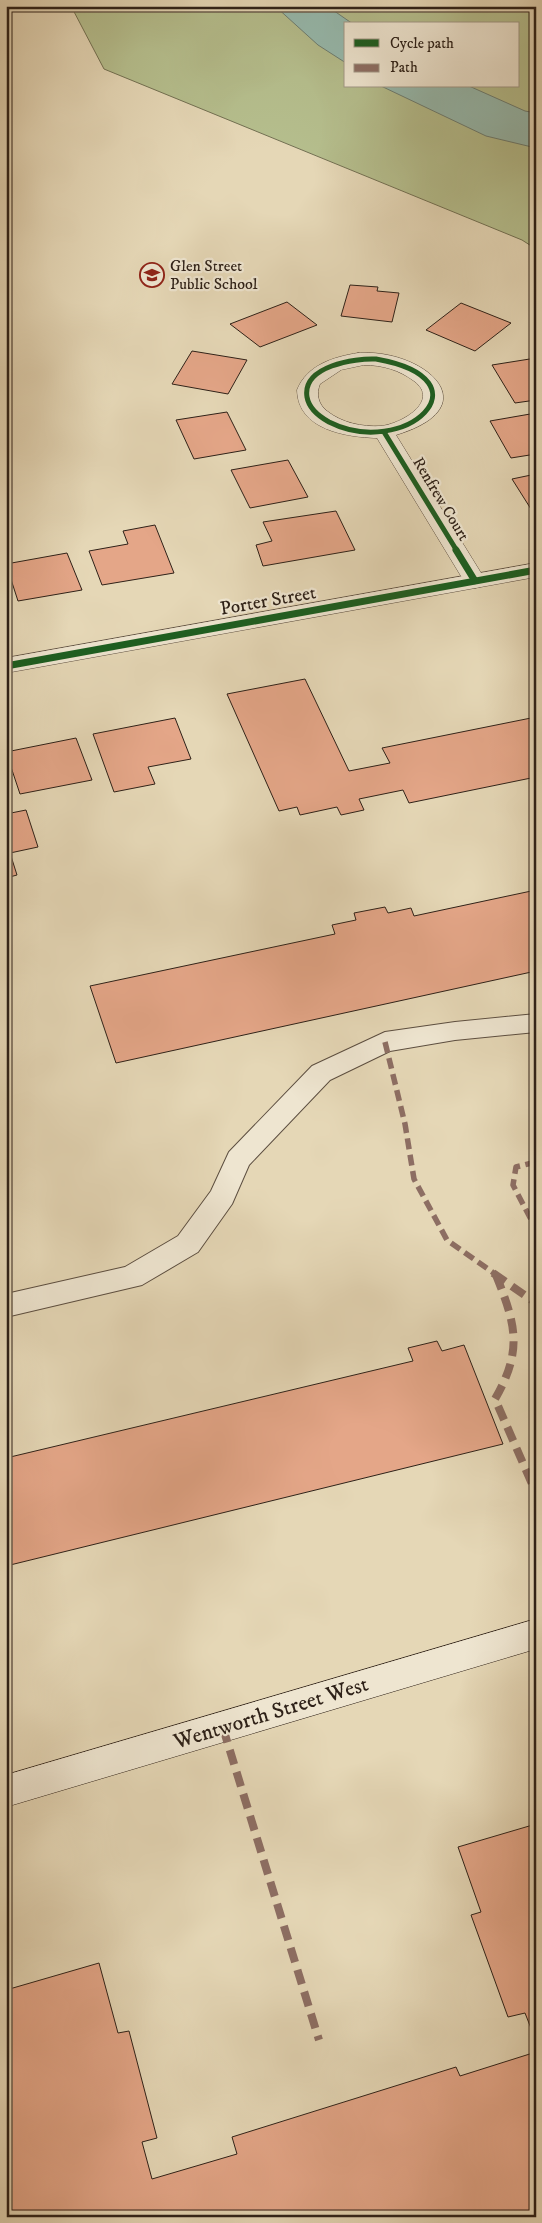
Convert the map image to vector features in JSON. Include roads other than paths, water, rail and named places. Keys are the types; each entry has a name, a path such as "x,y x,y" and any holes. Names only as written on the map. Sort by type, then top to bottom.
{"street":[{"path":"375,359 394,362 412,368 425,378 432,389 433,401 427,412 415,422 384,432 355,430 336,425 320,417 309,406 306,394 310,382 320,372 336,364 354,360 375,359"},
{"name":"Renfrew Court","path":"384,432 475,581"},
{"name":"Porter Street","path":"6,666 536,570"},
{"name":"Wentworth Street West","path":"6,1791 536,1634"}],"lane":[{"path":"6,1306 132,1277 188,1244 222,1196 238,1159 321,1073 385,1042 455,1031 536,1023"}],"water":[{"path":"275,6 327,6 350,22 344,22 344,62 318,45"},
{"path":"385,88 473,88 525,111 536,113 536,148 486,136"}],"place":[{"name":"Glen Street Public School","path":"152,275"}]}
